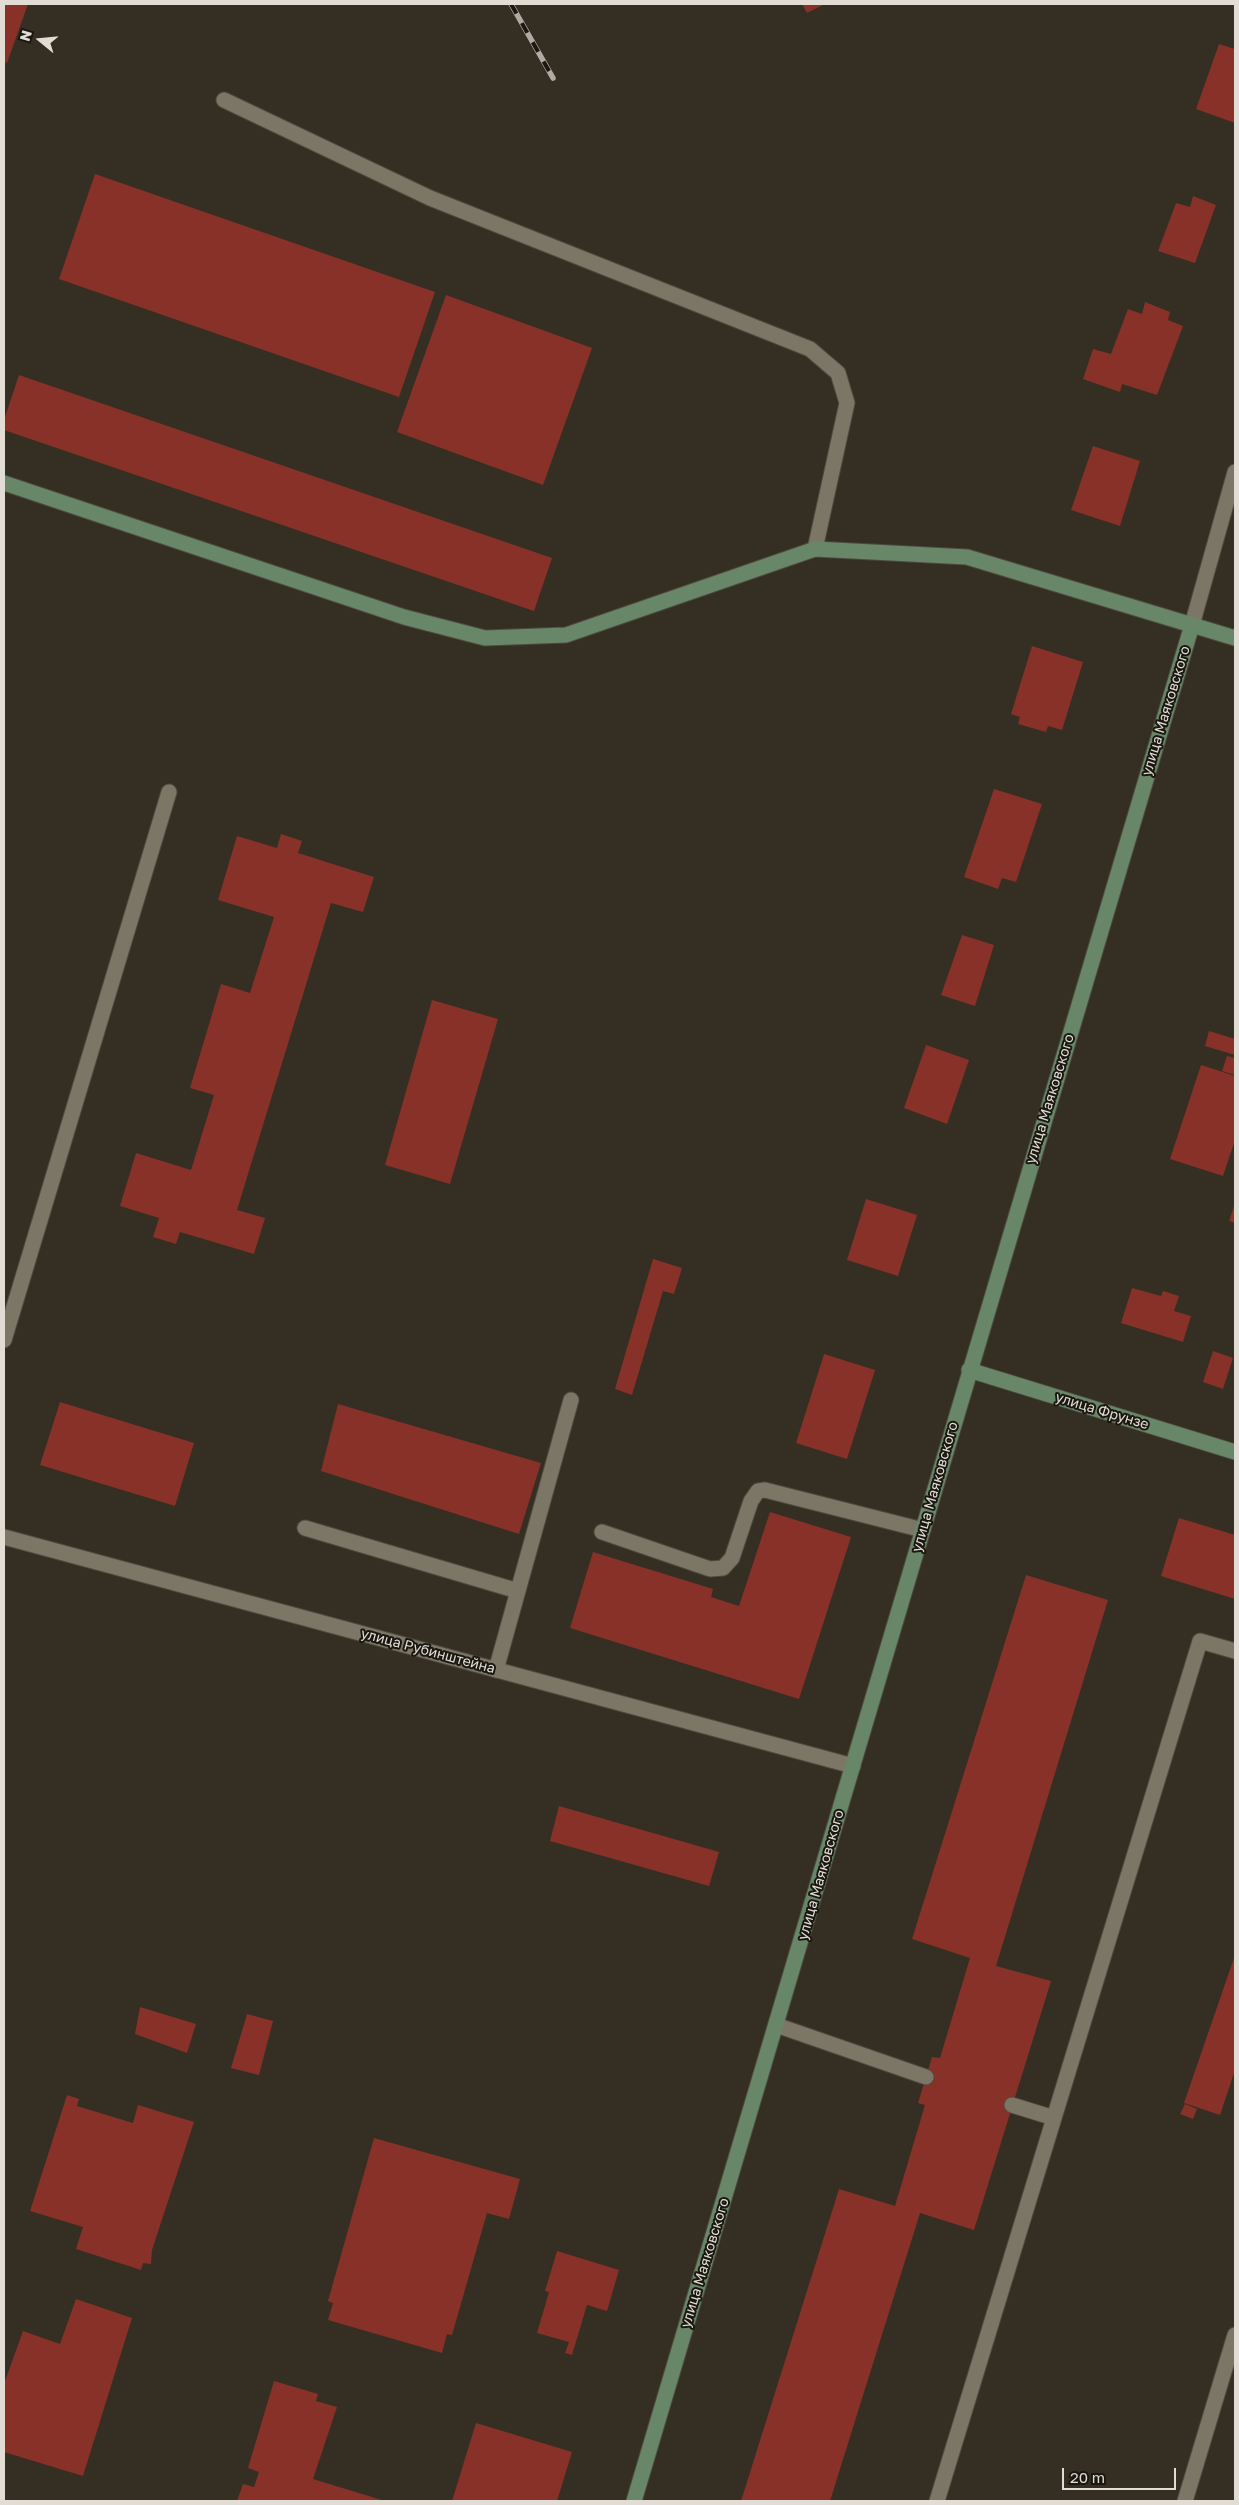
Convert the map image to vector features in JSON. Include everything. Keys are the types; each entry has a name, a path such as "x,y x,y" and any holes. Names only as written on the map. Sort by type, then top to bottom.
{"street":[{"path":"224,100 430,198 810,349 838,373 847,403 815,549"},
{"name":"улица Маяковского","path":"634,2501 1192,625 1235,472"},
{"path":"4,483 404,617 485,638 566,635 815,549 967,557 1235,638"},
{"path":"4,1340 169,792"},
{"name":"улица Фрунзе","path":"969,1370 1235,1452"},
{"path":"496,1670 571,1400"},
{"path":"602,1532 710,1569 723,1568 732,1558 751,1501 758,1492 765,1490 923,1530"},
{"path":"305,1528 518,1591"},
{"name":"улица Рубинштейна","path":"4,1536 853,1766"},
{"path":"937,2501 1200,1641 1235,1651"},
{"path":"776,2026 926,2078"},
{"path":"1012,2105 1054,2118"},
{"path":"1185,2501 1235,2335"}],"building":[{"path":"4,4 28,4 7,63 4,62"},
{"path":"802,4 825,4 807,13"},
{"path":"1219,44 1235,49 1235,123 1196,109"},
{"path":"95,174 435,292 399,397 59,279"},
{"path":"1193,196 1216,205 1195,263 1158,251 1176,203 1190,207"},
{"path":"446,295 592,348 543,485 397,432"},
{"path":"1145,302 1170,312 1168,320 1183,326 1157,395 1122,384 1120,392 1083,379 1093,349 1111,354 1128,309 1142,314"},
{"path":"19,375 552,558 534,611 4,430 4,420"},
{"path":"1093,446 1140,461 1120,526 1071,510"},
{"path":"1032,646 1083,662 1062,730 1048,726 1046,732 1018,724 1020,717 1011,714"},
{"path":"994,789 1042,804 1016,882 1002,878 998,889 964,877"},
{"path":"281,834 302,841 298,853 374,877 363,912 331,903 237,1210 265,1218 254,1254 180,1232 176,1244 153,1237 159,1218 120,1206 136,1153 191,1170 214,1095 190,1088 221,984 250,993 274,917 218,900 237,836 277,848"},
{"path":"962,935 994,945 975,1006 941,995"},
{"path":"432,1000 498,1019 450,1184 385,1165"},
{"path":"1209,1031 1235,1039 1235,1055 1205,1046"},
{"path":"926,1045 969,1060 947,1124 904,1108"},
{"path":"1227,1056 1235,1058 1235,1075 1222,1071"},
{"path":"1201,1065 1235,1076 1235,1140 1223,1176 1170,1159"},
{"path":"866,1199 917,1215 898,1276 847,1260"},
{"path":"1235,1203 1235,1223 1229,1221"},
{"path":"653,1259 682,1268 674,1294 663,1291 632,1395 615,1389"},
{"path":"1132,1288 1161,1296 1163,1291 1179,1296 1174,1311 1191,1316 1183,1342 1121,1323"},
{"path":"1213,1351 1233,1358 1223,1389 1203,1382"},
{"path":"824,1354 875,1370 847,1459 796,1443"},
{"path":"60,1402 194,1443 175,1506 40,1465"},
{"path":"338,1404 541,1463 519,1534 321,1471"},
{"path":"770,1512 851,1537 799,1699 570,1628 593,1552 713,1589 711,1597 739,1606"},
{"path":"1179,1518 1235,1535 1235,1599 1161,1576"},
{"path":"1026,1575 1108,1600 996,1966 1051,1981 974,2230 920,2213 830,2501 741,2501 839,2189 895,2206 925,2105 918,2103 932,2057 940,2058 970,1958 912,1939"},
{"path":"559,1806 719,1852 709,1886 550,1841"},
{"path":"1235,1955 1235,2070 1220,2115 1184,2103"},
{"path":"140,2007 196,2024 187,2053 135,2034"},
{"path":"247,2014 273,2021 259,2075 231,2068"},
{"path":"67,2095 79,2099 77,2106 133,2123 138,2105 194,2122 152,2250 151,2264 143,2263 141,2270 76,2249 83,2227 30,2211"},
{"path":"1185,2104 1197,2109 1193,2119 1180,2114"},
{"path":"374,2138 520,2179 509,2219 487,2213 452,2335 447,2334 442,2353 328,2320 333,2303 328,2301"},
{"path":"557,2251 619,2270 607,2311 587,2305 572,2355 565,2353 569,2342 537,2333 549,2292 545,2291"},
{"path":"76,2299 132,2318 83,2476 4,2452 4,2384 23,2331 60,2344"},
{"path":"274,2381 318,2394 316,2401 337,2407 313,2479 385,2501 237,2501 243,2484 254,2487 259,2472 248,2468"},
{"path":"476,2423 572,2452 557,2501 452,2501"}],"railway":[{"path":"511,4 553,78"}]}
